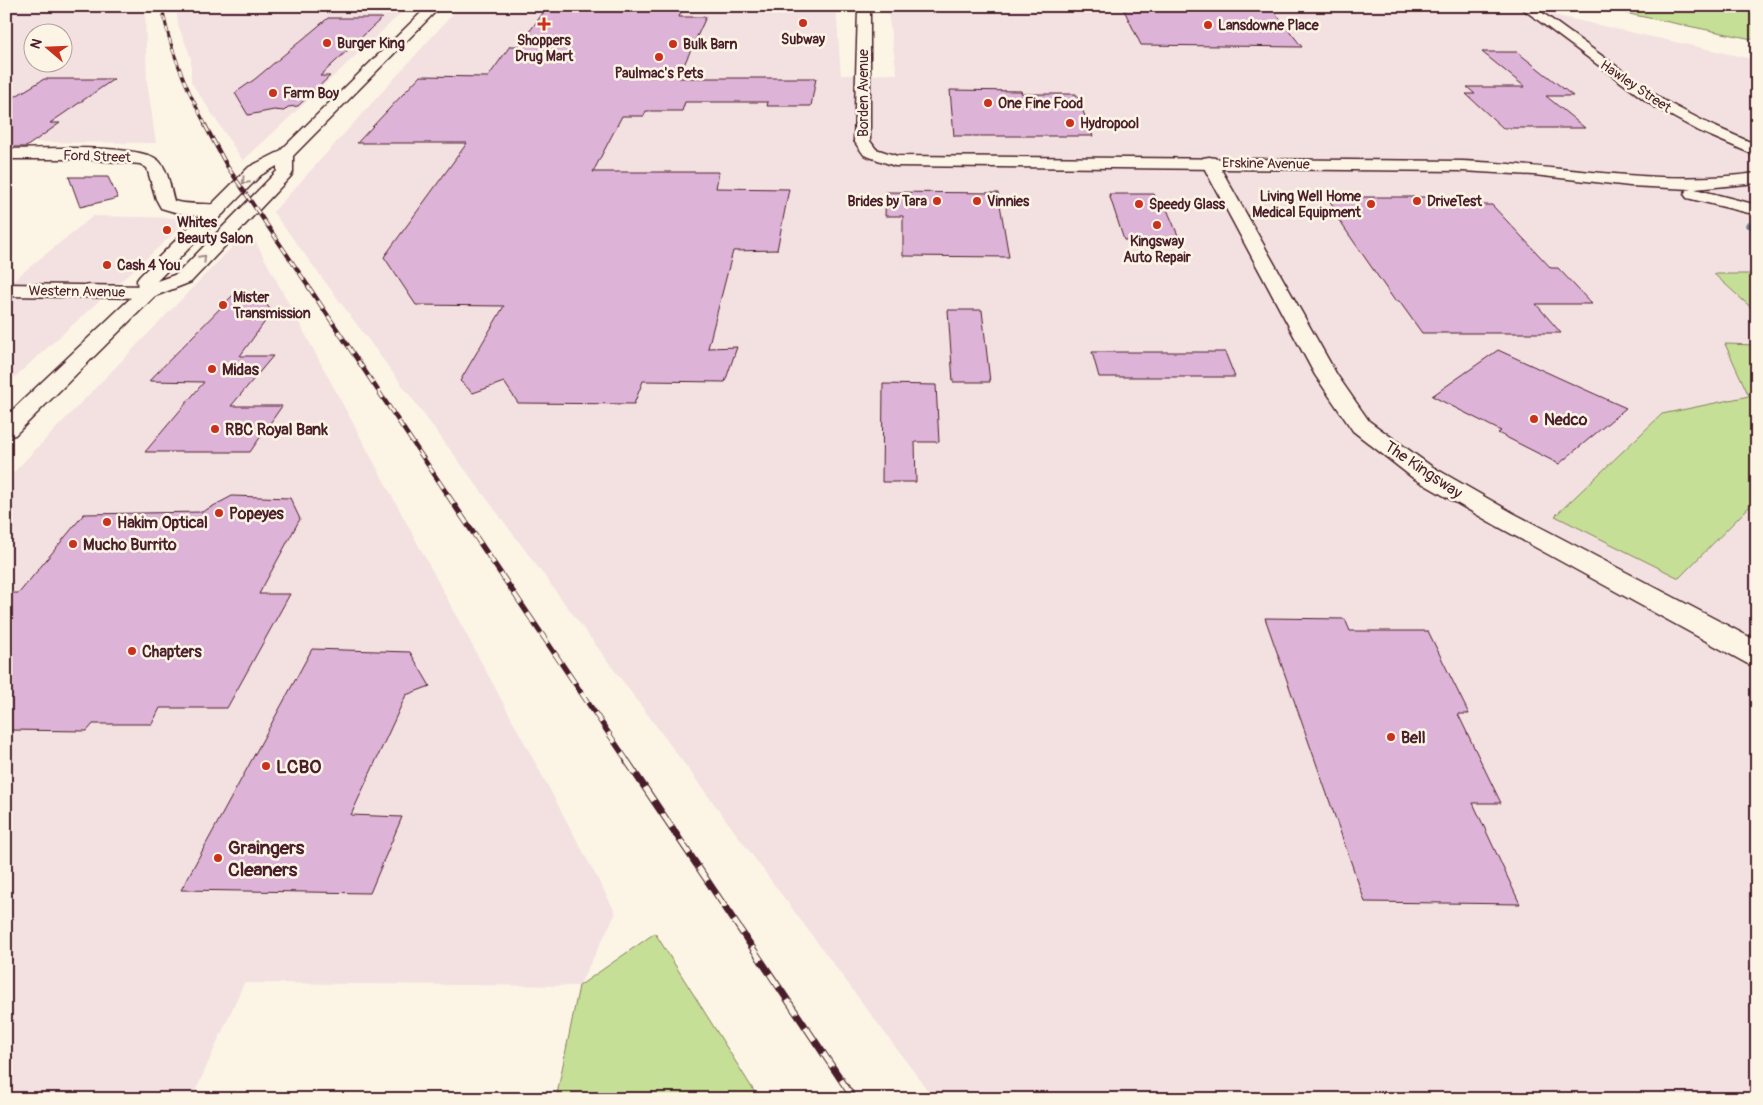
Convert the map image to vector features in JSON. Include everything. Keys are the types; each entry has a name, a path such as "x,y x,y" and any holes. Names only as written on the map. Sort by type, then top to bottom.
{"street":[{"path":"148,292 147,280 255,171 285,156 435,6"},
{"name":"Borden Avenue","path":"861,6 864,10 862,141 870,152 894,161"},
{"name":"Hawley Street","path":"1525,6 1658,103 1706,128 1757,151"},
{"name":"Ford Street","path":"6,154 123,155 147,159 154,165 167,204 178,208 217,210"},
{"path":"6,430 148,292 184,278 285,172 285,156"},
{"name":"Erskine Avenue","path":"894,161 1209,162 1503,168 1571,173 1637,182"},
{"name":"The Kingsway","path":"1209,162 1326,375 1361,426 1422,472 1504,519 1757,654"},
{"path":"1637,182 1704,185 1757,178"},
{"path":"1637,182 1754,209 1757,189"},
{"name":"Western Avenue","path":"6,290 148,292"}],"shaded area":[{"path":"6,6 145,6 147,81 156,143 6,142"},
{"path":"176,6 409,6 243,161 191,82 191,58 178,25"},
{"path":"460,6 836,6 841,75 897,74 887,6 1512,6 1757,60 1757,1099 934,1099 273,212"},
{"path":"93,216 191,218 6,385 6,286"},
{"path":"252,235 616,913 579,986 244,983 192,1099 6,1099 6,480 234,245"}],"green space":[{"path":"1590,6 1745,6 1757,13 1757,40"},
{"path":"1714,274 1757,274 1757,313"},
{"path":"1725,344 1757,345 1757,499 1679,578 1555,516 1662,414 1749,396"},
{"path":"655,933 759,1099 556,1099 579,986"}],"building":[{"path":"548,6 684,6 679,17 706,17 678,78 816,78 811,106 767,106 768,102 685,102 682,111 646,111 644,116 622,116 593,172 719,172 716,188 789,189 777,250 733,251 708,348 737,347 725,382 643,381 634,404 518,403 504,382 473,393 460,381 504,306 416,305 384,257 467,143 357,143 420,76 488,77 510,46 519,46"},
{"name":"Lansdowne Place","path":"1122,6 1270,6 1302,47 1141,45"},
{"path":"328,18 382,18 320,76 330,76 298,106 288,107 284,111 274,110 248,115 235,93 255,79"},
{"path":"1482,52 1517,52 1573,96 1546,96 1585,128 1503,128 1466,94 1475,94 1467,87 1525,87"},
{"path":"44,79 114,79 50,123 60,123 26,147 6,147 6,102"},
{"path":"950,90 1021,91 1022,94 1076,94 1093,136 954,136"},
{"path":"69,177 108,177 118,198 80,207"},
{"path":"886,192 998,193 1009,257 903,256 903,216 885,216"},
{"path":"1109,194 1154,194 1157,200 1163,200 1180,240 1124,240"},
{"path":"1327,197 1441,197 1448,205 1492,205 1551,268 1558,268 1592,304 1536,304 1561,333 1422,333 1399,301 1395,301 1336,216 1340,216"},
{"path":"235,293 259,294 272,312 240,356 273,356 231,406 282,406 250,452 145,452 204,382 149,381"},
{"path":"948,310 982,310 990,382 953,382"},
{"path":"1498,350 1626,408 1559,464 1498,433 1501,431 1432,396"},
{"path":"1092,352 1225,352 1235,377 1099,377"},
{"path":"883,384 936,385 939,442 915,442 916,482 882,482"},
{"name":"Chapters","path":"232,496 290,498 300,519 259,594 290,594 227,708 160,708 152,724 93,724 87,731 6,730 6,593 19,593 84,514 202,512"},
{"path":"1265,618 1345,619 1350,631 1428,631 1469,714 1458,714 1501,803 1473,803 1520,904 1365,902"},
{"path":"312,649 410,652 430,686 406,695 351,815 402,817 370,893 181,890"}],"waterway":[{"path":"1748,225 1757,227"}],"railway":[{"path":"162,6 179,68 206,126"},
{"path":"205,125 227,166 309,287"},
{"path":"308,286 448,495"},
{"path":"447,494 628,762"},
{"path":"627,761 854,1099"}],"place":[{"name":"Subway","path":"803,23"},
{"name":"Shoppers Drug Mart","path":"544,24"},
{"name":"Lansdowne Place","path":"1208,25"},
{"name":"Burger King","path":"327,43"},
{"name":"Bulk Barn","path":"673,44"},
{"name":"Paulmac's Pets","path":"659,57"},
{"name":"Farm Boy","path":"273,93"},
{"name":"One Fine Food","path":"988,103"},
{"name":"Hydropool","path":"1070,123"},
{"name":"Brides by Tara","path":"937,201"},
{"name":"Vinnies","path":"977,201"},
{"name":"DriveTest","path":"1417,201"},
{"name":"Speedy Glass","path":"1139,204"},
{"name":"Living Well Home Medical Equipment","path":"1371,204"},
{"name":"Kingsway Auto Repair","path":"1157,225"},
{"name":"Whites Beauty Salon","path":"167,230"},
{"name":"Cash 4 You","path":"107,265"},
{"name":"Mister Transmission","path":"223,305"},
{"name":"Midas","path":"212,369"},
{"name":"Nedco","path":"1534,419"},
{"name":"RBC Royal Bank","path":"215,429"},
{"name":"Popeyes","path":"219,513"},
{"name":"Hakim Optical","path":"107,522"},
{"name":"Mucho Burrito","path":"73,544"},
{"name":"Chapters","path":"132,651"},
{"name":"Bell","path":"1391,737"},
{"name":"LCBO","path":"266,766"},
{"name":"Graingers Cleaners","path":"218,858"}]}
